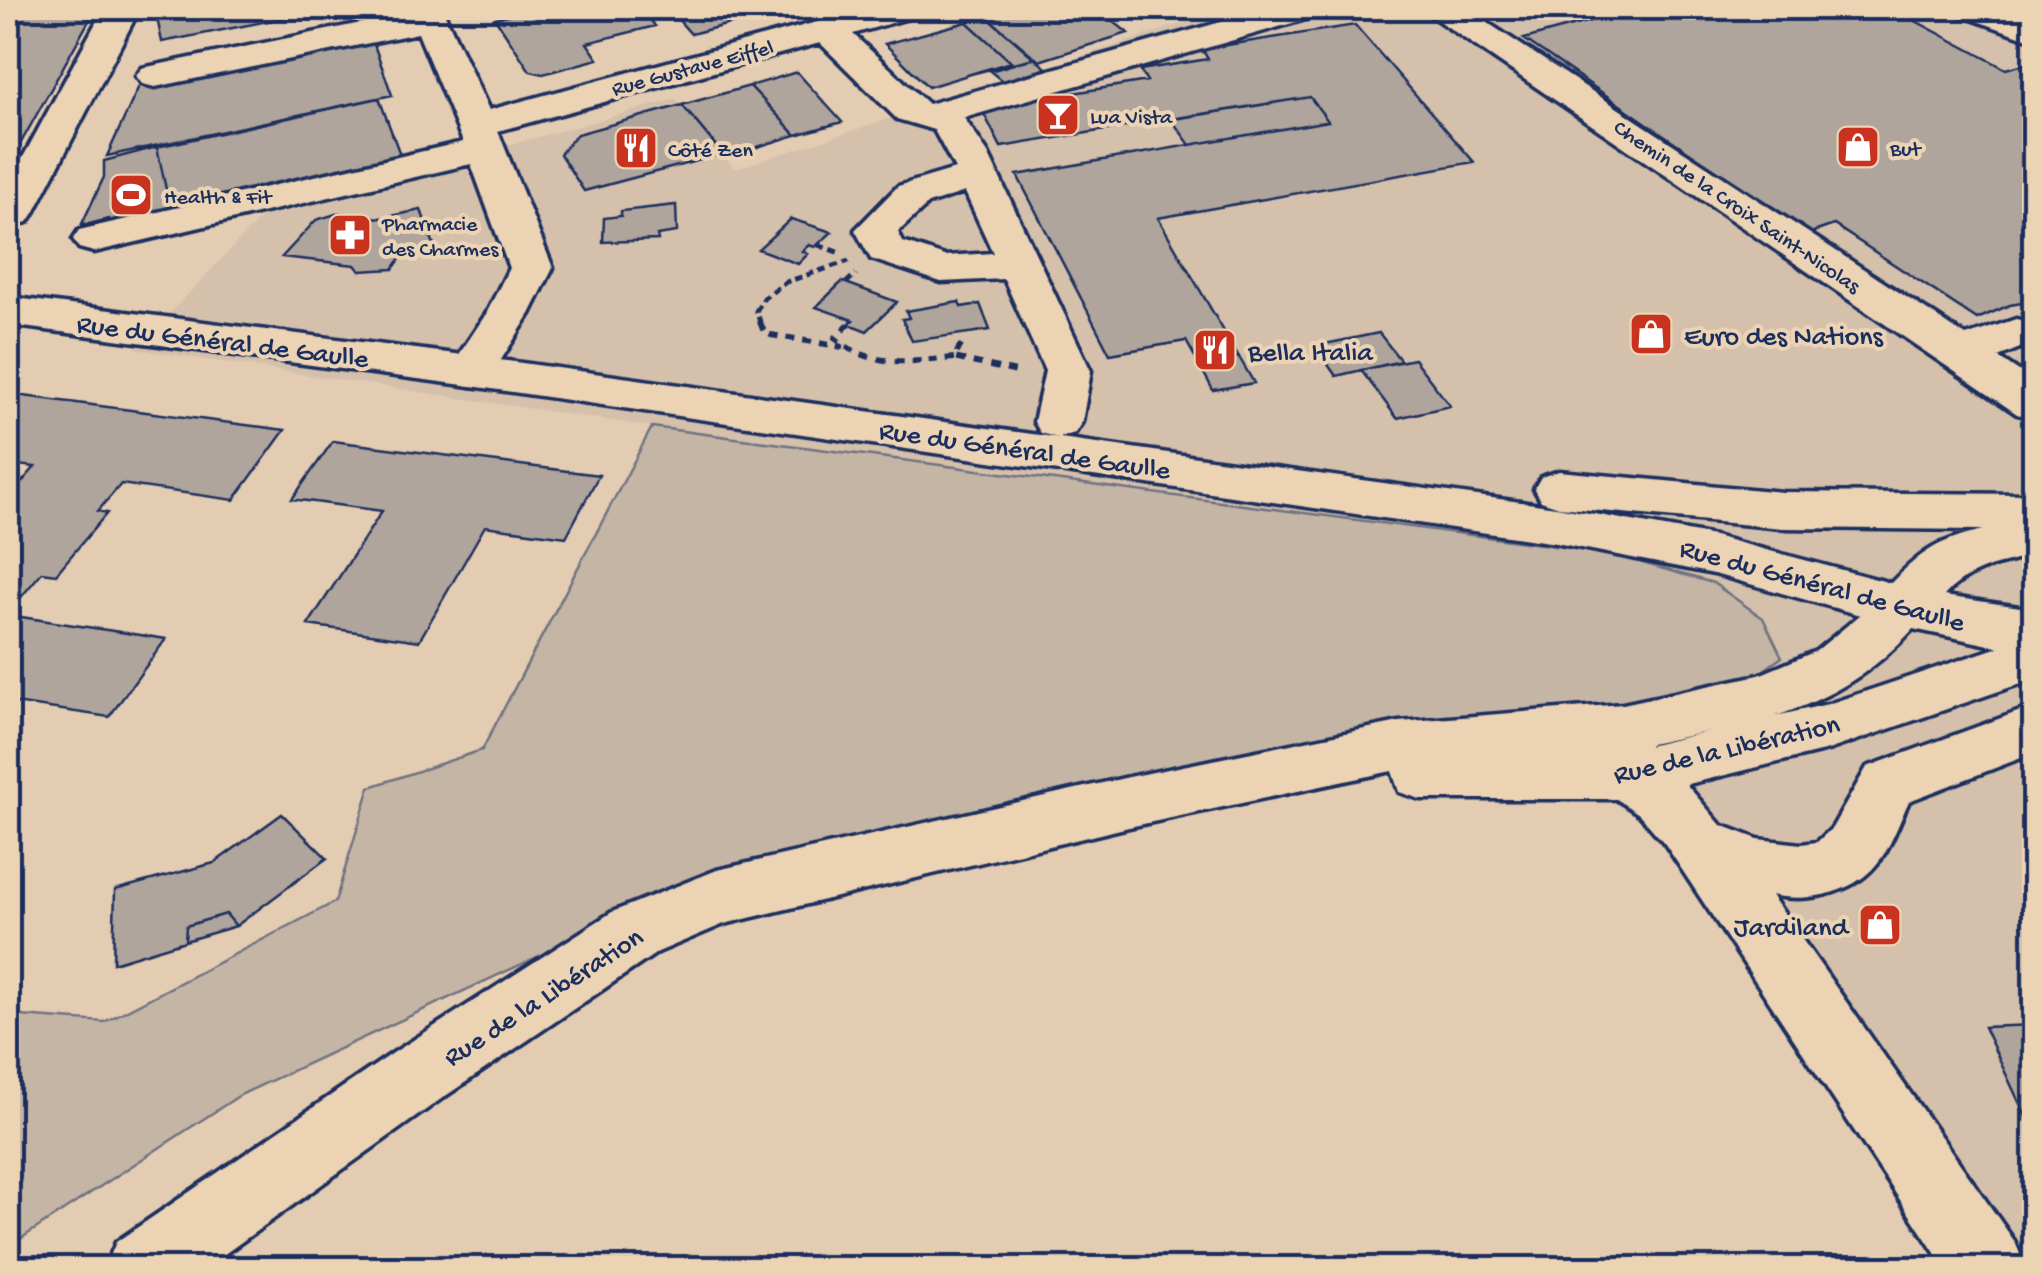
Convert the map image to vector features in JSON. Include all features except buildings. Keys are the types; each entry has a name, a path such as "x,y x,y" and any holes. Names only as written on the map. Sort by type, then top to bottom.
{"main road":[{"path":"10,220 122,8"},
{"name":"Rue Gustave Eiffel","path":"486,153 827,29 907,8"},
{"path":"928,116 1308,8"},
{"name":"Chemin de la Croix Saint-Nicolas","path":"1442,8 2034,404"},
{"path":"1972,8 2034,30"},
{"path":"154,76 427,14 531,268 482,354"},
{"path":"827,29 911,110 948,122 978,175 1068,371 1062,402"},
{"path":"430,200 486,153"},
{"path":"94,239 486,153"},
{"path":"978,175 912,196 876,230 886,250 942,269 1019,265"},
{"name":"Rue du Général de Gaulle","path":"8,282 1666,543 1902,606 1993,627 2034,630"},
{"name":"Rue du Général de Gaulle","path":"8,310 1062,402 1696,504 1847,512 2034,512"},
{"path":"1962,355 2016,333"},
{"name":"Rue de la Libération","path":"1625,751 1836,666 1869,641 1925,580 1953,559 1992,545 2034,537"},
{"name":"Rue de la Libération","path":"142,1268 417,1076 634,932 717,898 1129,802 1288,770 1476,776 1625,751 1828,727 2034,657"},
{"path":"1700,844 1771,871 1803,870 1834,862 1854,848 1888,784 2034,729"},
{"path":"1625,751 1700,844 1989,1268"}],"path":[{"path":"886,250 856,257 832,269 805,272 773,291 758,306 757,320 764,332 776,338 805,339 906,362 954,358 1062,402"},
{"path":"843,347 835,338 849,324"},
{"path":"954,358 961,345"}],"shaded area":[{"path":"1230,8 1988,8 2034,24 2034,1268 1963,1268 1647,812 1607,553 652,427 136,349 266,212 676,99 735,169"},
{"path":"652,427 1607,553 1713,583 1763,618 1782,657 1740,687 720,872 240,1095 8,1247 8,1015 104,1022 335,902 370,787 482,750"}],"place":[{"name":"Lua Vista","path":"1058,115"},
{"name":"But","path":"1858,147"},
{"name":"Côté Zen","path":"636,148"},
{"name":"Health & Fit","path":"131,195"},
{"name":"Pharmacie des Charmes","path":"350,235"},
{"name":"Euro des Nations","path":"1651,334"},
{"name":"Bella Italia","path":"1215,350"},
{"name":"Jardiland","path":"1880,925"}]}
